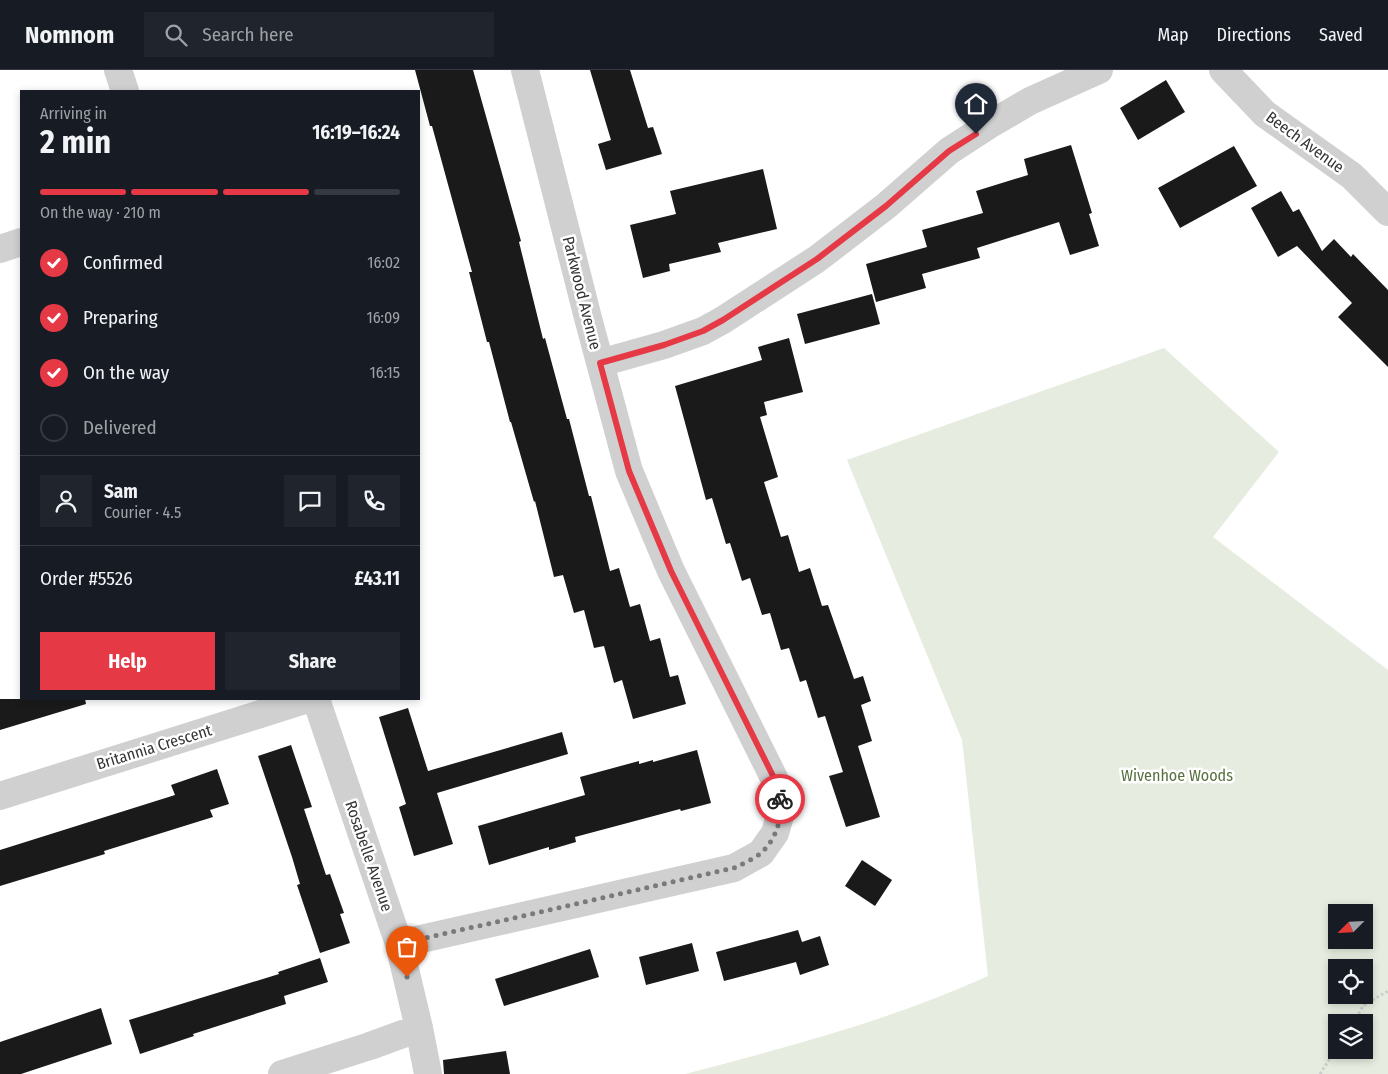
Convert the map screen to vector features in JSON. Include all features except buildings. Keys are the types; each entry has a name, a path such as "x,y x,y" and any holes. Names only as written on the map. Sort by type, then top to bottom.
{"street":[{"path":"118,70 125,90"},
{"name":"Parkwood Avenue","path":"399,944 734,868 761,853 776,834 782,809 776,782 671,571 629,471 525,70"},
{"path":"600,363 664,345 703,331 723,320 817,259 886,206 949,151 965,140 1030,101 1099,70"},
{"name":"Beech Avenue","path":"1223,70 1265,114 1352,176 1388,212"},
{"path":"0,249 20,242"},
{"name":"Britannia Crescent","path":"0,796 305,700"},
{"name":"Rosabelle Avenue","path":"316,700 399,944 428,1074"},
{"path":"282,1074 419,1028"}],"path":[{"path":"1358,1014 1364,1005 1388,991"},
{"path":"1320,1074 1330,1059"}],"green space":[{"name":"Wivenhoe Woods","path":"1164,348 1279,452 1213,537 1388,670 1388,1074 685,1074 800,1043 877,1019 952,992 988,976 962,740 847,460"}],"way so far":[{"path":"407,977 399,944 734,868 761,853 776,834 782,809 780,799"}],"route":[{"path":"780,799 776,782 671,571 629,471 600,363 664,345 703,331 723,320 817,259 886,206 949,151 976,134"}]}
